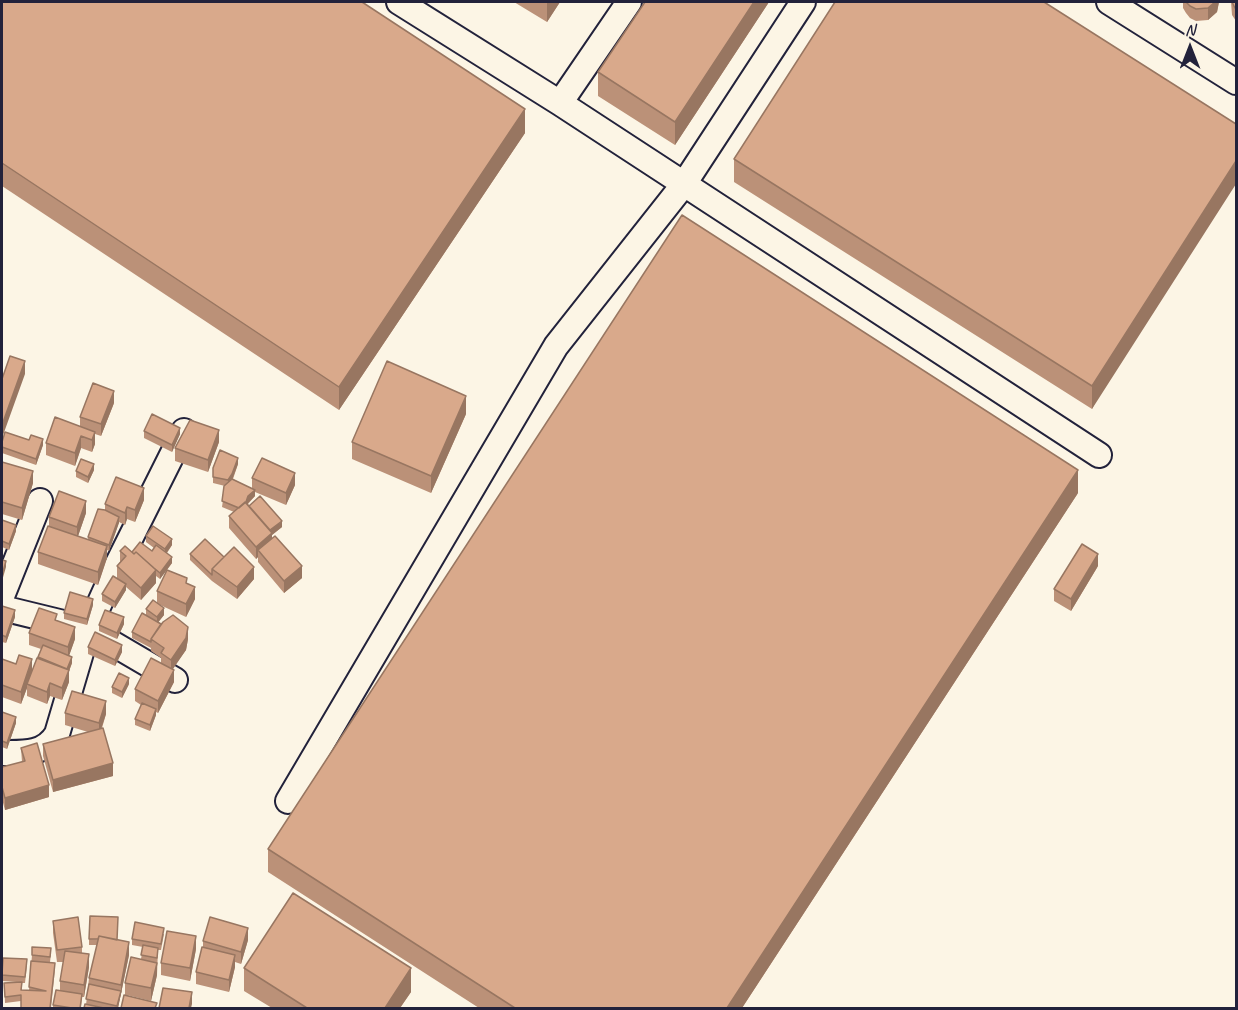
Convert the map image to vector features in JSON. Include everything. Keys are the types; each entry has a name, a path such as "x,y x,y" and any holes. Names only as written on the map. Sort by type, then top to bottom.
{"street":[{"path":"399,2 560,103 1099,455"},
{"path":"560,103 629,2"},
{"path":"288,801 556,346 684,184 803,2"},
{"path":"1109,2 1236,82"},
{"path":"2,753 29,753 44,748 57,734 88,629 116,567 184,431"},
{"path":"2,597 40,501"},
{"path":"2,608 88,629 175,680"}],"building":[{"path":"2,2 362,2 525,109 339,387 2,163"},
{"path":"645,2 754,2 675,122 598,72"},
{"path":"835,2 1044,2 1236,124 1236,161 1092,386 734,159"},
{"path":"1186,2 1215,2 1208,8 1196,9"},
{"path":"682,215 1078,470 727,1008 515,1008 268,849"},
{"path":"10,356 25,361 2,425 2,379"},
{"path":"387,361 466,396 431,476 352,442"},
{"path":"93,383 114,391 101,424 80,417"},
{"path":"152,414 180,428 172,445 144,431"},
{"path":"55,417 95,432 92,440 81,436 75,453 46,443"},
{"path":"190,420 219,430 208,460 175,448"},
{"path":"5,432 29,440 31,435 43,439 36,459 2,447"},
{"path":"220,450 238,458 228,480 213,477 213,468"},
{"path":"262,458 295,473 286,493 252,478"},
{"path":"81,459 94,464 88,477 76,471"},
{"path":"2,462 33,471 22,508 2,502"},
{"path":"116,477 144,488 135,510 127,507 125,513 105,504"},
{"path":"232,479 255,490 239,508 222,501 224,486"},
{"path":"59,491 86,501 77,527 49,517"},
{"path":"260,496 282,521 270,530 249,506"},
{"path":"245,502 272,533 256,547 229,516"},
{"path":"98,509 119,517 109,545 88,537"},
{"path":"2,520 16,525 9,544 2,541"},
{"path":"48,526 107,546 98,572 38,552"},
{"path":"153,526 172,539 165,549 146,536"},
{"path":"275,536 302,566 284,581 258,550"},
{"path":"205,539 224,557 212,569 212,575 190,554"},
{"path":"140,542 152,551 156,545 172,557 160,573 136,552 134,554 132,552"},
{"path":"1082,544 1098,554 1071,599 1054,589"},
{"path":"125,546 134,554 136,552 156,570 141,588 117,566 126,556 120,551"},
{"path":"234,547 254,567 237,587 212,569"},
{"path":"2,560 6,561 2,575"},
{"path":"167,570 187,578 186,583 195,587 186,604 157,591"},
{"path":"113,576 126,584 115,602 102,594"},
{"path":"70,592 93,599 87,619 64,613"},
{"path":"153,600 164,608 157,617 146,609"},
{"path":"2,606 15,610 6,637 2,635"},
{"path":"39,608 57,614 55,620 75,627 68,647 29,633"},
{"path":"105,610 124,617 117,633 99,625"},
{"path":"142,613 161,624 151,642 132,632"},
{"path":"173,615 188,627 186,638 171,660 161,653 164,648 151,639 163,622"},
{"path":"95,632 122,645 115,660 88,647"},
{"path":"43,645 72,657 67,669 38,657"},
{"path":"19,655 32,659 21,692 2,685 2,659 16,664"},
{"path":"37,658 69,670 62,688 50,683 47,692 27,684"},
{"path":"151,658 174,670 158,701 135,689"},
{"path":"119,673 129,678 122,692 112,687"},
{"path":"72,691 106,701 99,723 65,713"},
{"path":"142,703 156,709 150,725 135,719"},
{"path":"2,712 16,717 7,743 2,741"},
{"path":"103,728 113,763 53,780 43,744"},
{"path":"37,743 49,785 5,798 2,787 2,767 25,761 21,748"},
{"path":"293,893 411,968 385,1008 307,1008 244,968"},
{"path":"90,916 118,917 117,940 99,936 98,939 89,939"},
{"path":"78,917 82,947 57,950 53,921"},
{"path":"210,917 248,928 241,952 203,941"},
{"path":"135,922 164,928 161,944 132,939"},
{"path":"167,931 196,936 190,968 161,963"},
{"path":"99,936 129,942 121,985 89,978"},
{"path":"143,945 158,948 157,958 141,955"},
{"path":"32,947 51,948 50,957 32,955"},
{"path":"202,947 235,955 229,980 196,972"},
{"path":"65,951 89,954 84,985 60,981"},
{"path":"131,957 157,963 151,988 125,983"},
{"path":"3,958 27,959 25,977 2,975"},
{"path":"31,961 55,963 50,1008 21,1008 21,995 5,997 4,983 22,982 21,990 46,991 29,987"},
{"path":"89,984 121,991 117,1006 86,999"},
{"path":"163,988 192,992 189,1008 159,1008"},
{"path":"56,990 82,994 80,1008 53,1005"},
{"path":"124,995 157,1003 155,1008 121,1008"},
{"path":"85,1004 104,1008 84,1008"}]}
